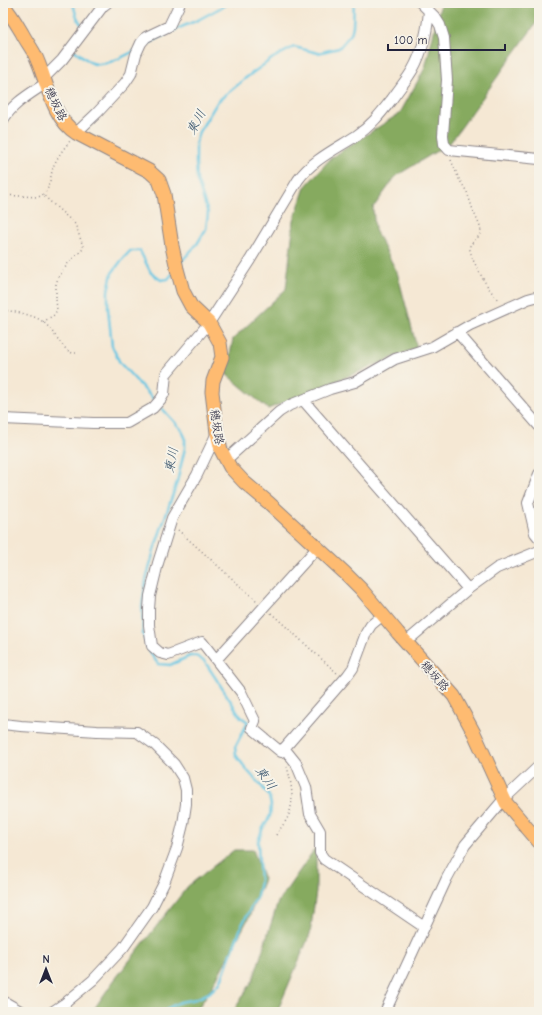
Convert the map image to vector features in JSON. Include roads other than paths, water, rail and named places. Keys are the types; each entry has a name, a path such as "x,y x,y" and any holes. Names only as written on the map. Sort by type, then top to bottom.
{"main road":[{"name":"穂坂路","path":"3,5 11,14 35,55 55,106 66,125 70,129 149,171 158,180 164,194 169,231 183,291 190,306 209,323 220,343 222,357 213,381 212,392 217,433 221,450 230,467 244,482 269,503 361,589 454,696 465,714 506,803 539,842"}],"street":[{"path":"3,120 14,106 45,80 103,6 107,3"},
{"path":"76,132 97,113 125,82 131,74 136,54 141,43 146,37 169,26 180,3"},
{"path":"425,5 440,25 444,38 447,80 443,135 444,144 450,150 539,158"},
{"path":"3,419 127,423 153,408 164,394 166,374 209,323 250,260 304,171 371,124 380,115 409,76 416,65 425,38 425,5"},
{"path":"226,460 279,412 290,406 330,388 355,382 394,359 432,347 470,325 528,299 539,296"},
{"path":"457,332 539,426"},
{"path":"303,400 468,589"},
{"path":"217,433 197,475 172,518 158,563 148,609 148,626 152,646 160,654 168,655 202,642 241,692 255,721 252,728 282,750 296,763 306,786 310,814 320,831 320,854 324,859 424,927"},
{"path":"539,474 528,503 535,533 539,538"},
{"path":"216,660 317,548"},
{"path":"406,642 468,589 497,568 539,551"},
{"path":"282,750 348,675 353,668 370,626 383,615"},
{"path":"3,724 97,731 137,732 156,745 174,764 183,778 186,790 186,804 183,824 177,848 164,883 152,907 123,948 93,980 52,1012"},
{"path":"385,1012 447,878 465,845 504,799 539,766"},
{"path":"3,1001 22,1012"}],"waterway":[{"path":"73,3 77,18 82,25"},
{"path":"144,46 229,3"},
{"name":"東川","path":"181,262 197,244 206,229 208,213 197,180 196,142 199,132 218,101 273,58 294,47 318,53 339,48 351,34 353,26 354,3"},
{"path":"74,50 90,62 97,64 114,61 134,51"},
{"name":"東川","path":"155,401 120,363 112,346 108,309 108,291 112,273 130,251 140,251 151,273 161,280 168,279 173,273"},
{"name":"東川","path":"158,404 181,429 185,437 185,448 177,482 154,550 146,580 142,606 143,634 149,651 158,664 170,665 190,656 196,656 205,662 241,717 248,722 235,747 236,755 269,796 271,805 270,816 262,830 258,842 260,882 257,896 242,925 220,983 209,993 196,999 180,1002 164,1012"}]}
